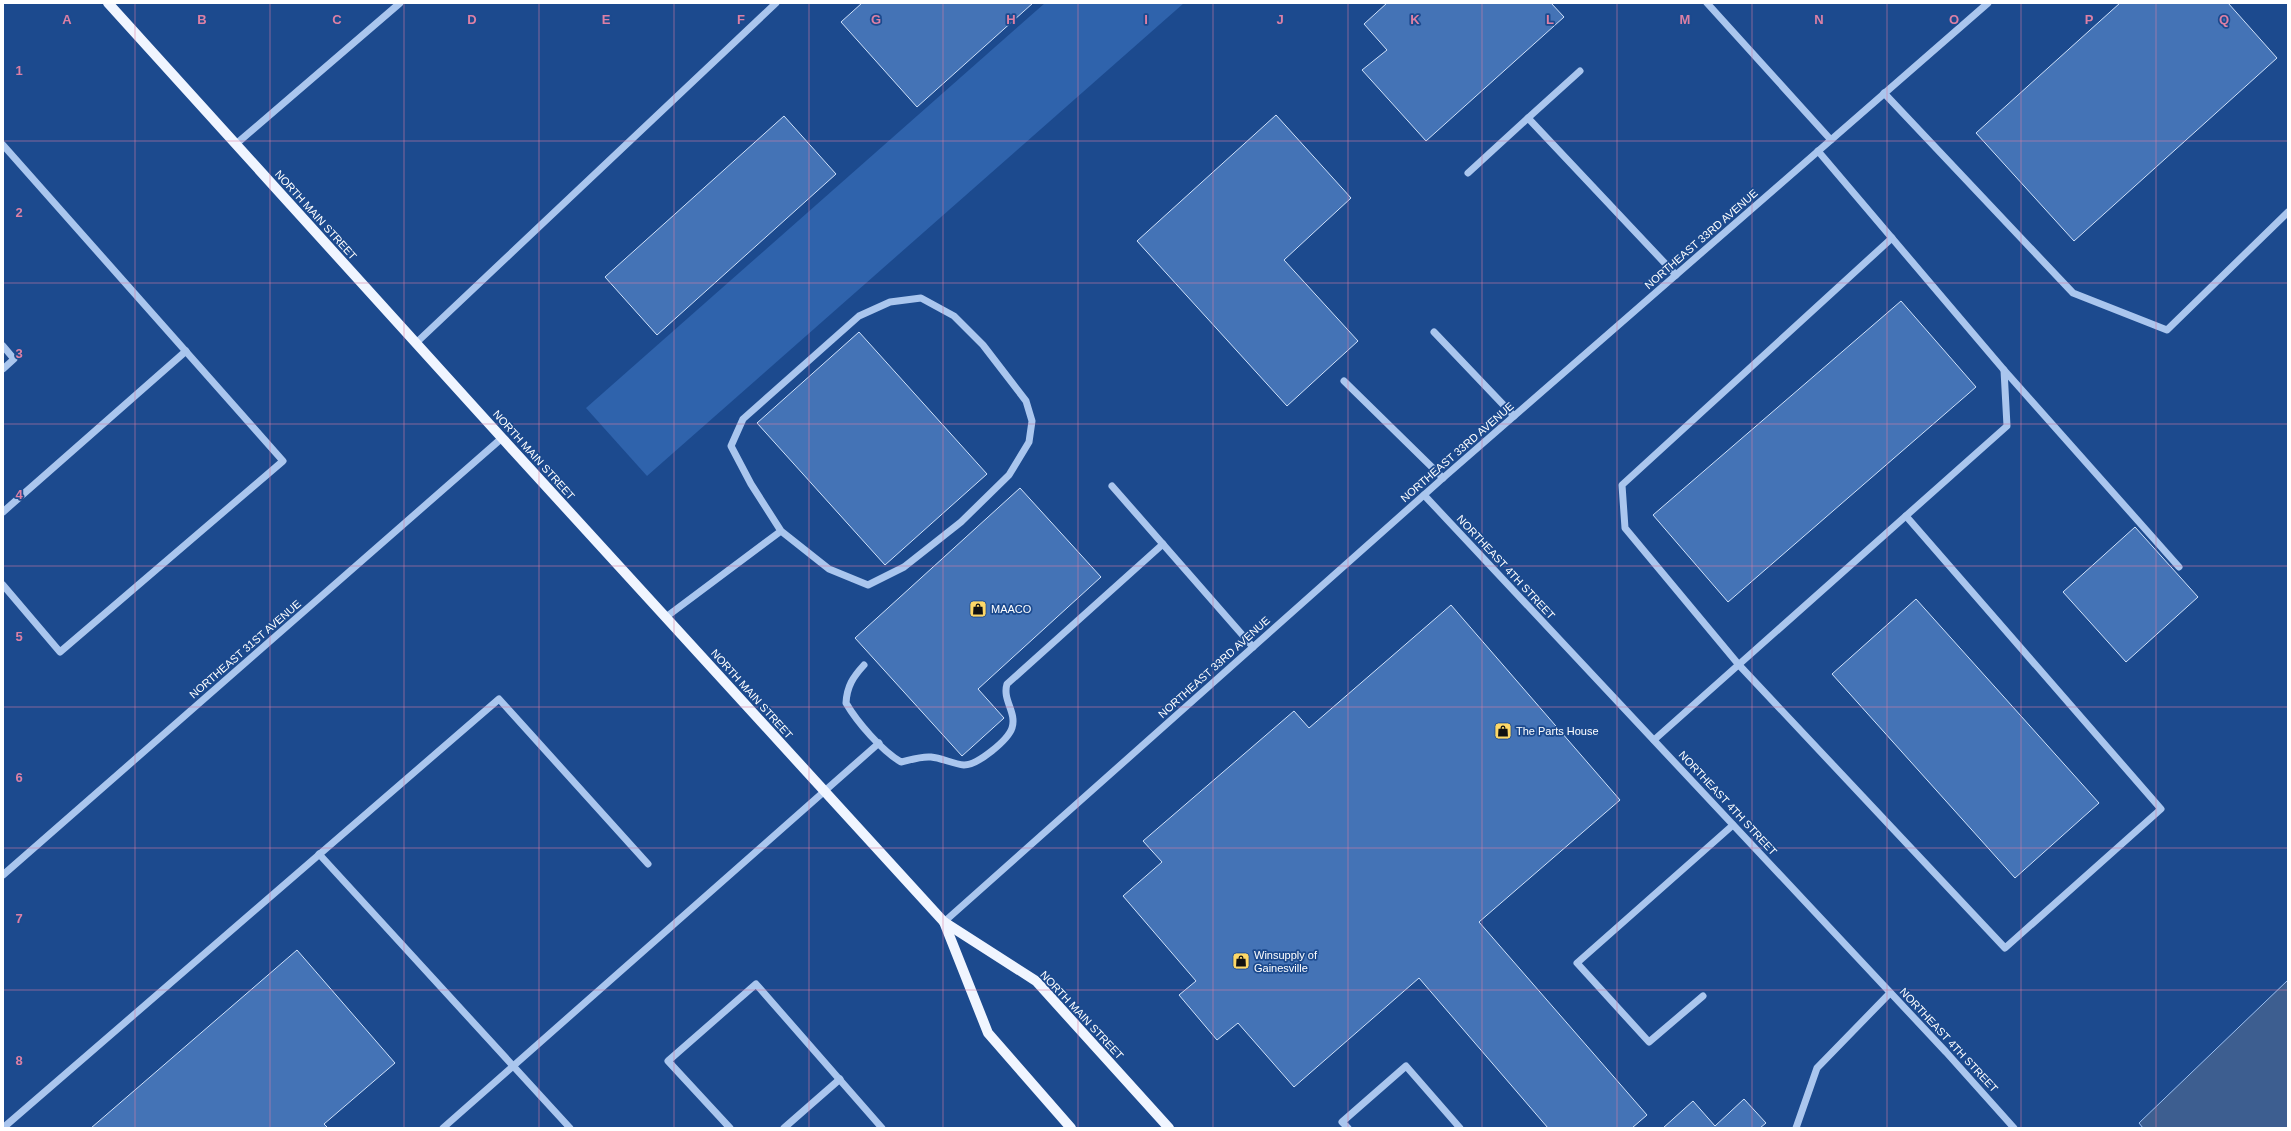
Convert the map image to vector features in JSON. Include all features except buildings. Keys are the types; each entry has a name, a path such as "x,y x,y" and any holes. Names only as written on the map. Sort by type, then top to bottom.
{"main road":[{"name":"NORTH MAIN STREET","path":"108,3 502,438 944,922 1036,981 1169,1128"},
{"name":"NORTH MAIN STREET","path":"944,922 988,1033 1071,1128"}],"street":[{"path":"236,144 400,3"},
{"path":"416,343 776,3"},
{"path":"1707,3 1831,140"},
{"name":"NORTHEAST 33RD AVENUE","path":"944,922 1443,478 1988,3"},
{"path":"1468,172 1580,71"},
{"path":"1884,93 2073,293 2167,330 2288,212"},
{"path":"1528,118 1676,275"},
{"path":"3,145 283,461 60,652 3,585"},
{"path":"1818,151 2004,370 2179,567"},
{"path":"1892,238 1622,485 1625,528 1739,665 2005,948 2161,809 1906,516"},
{"path":"921,298 954,316 983,345 1026,401 1032,421 1029,442 1009,475 961,522 904,567 868,585 829,569 781,531 751,484 731,446 743,419 859,316 890,302 921,298"},
{"path":"1434,332 1514,416"},
{"path":"3,346 14,359 3,369"},
{"path":"3,512 186,351"},
{"path":"1654,740 2008,426 2004,370"},
{"path":"1344,381 1443,478"},
{"name":"NORTHEAST 31ST AVENUE","path":"3,875 502,438"},
{"path":"1112,486 1253,647"},
{"name":"NORTHEAST 4TH STREET","path":"1424,495 1890,992 2014,1128"},
{"path":"666,617 781,531"},
{"path":"864,664 852,678 846,691 846,703 879,743 901,762 932,757 966,765 981,759 999,744 1012,729 1014,717 1004,692 1007,684 1163,544"},
{"path":"3,1128 499,699 648,864"},
{"path":"443,1128 879,743"},
{"path":"1703,996 1649,1042 1577,963 1733,825"},
{"path":"319,854 570,1128"},
{"path":"730,1128 668,1061 756,984 882,1128"},
{"path":"1796,1128 1817,1068 1890,992"},
{"path":"1348,1128 1342,1122 1406,1066 1460,1128"},
{"path":"784,1128 840,1079"}],"shaded area":[{"path":"1045,3 1184,3 647,476 586,408"},
{"path":"2288,980 2288,1128 2143,1128 2139,1123"}],"place":[{"name":"MAACO","path":"978,609"},
{"name":"The Parts House","path":"1503,731"},
{"name":"Winsupply of Gainesville","path":"1241,961"}]}
